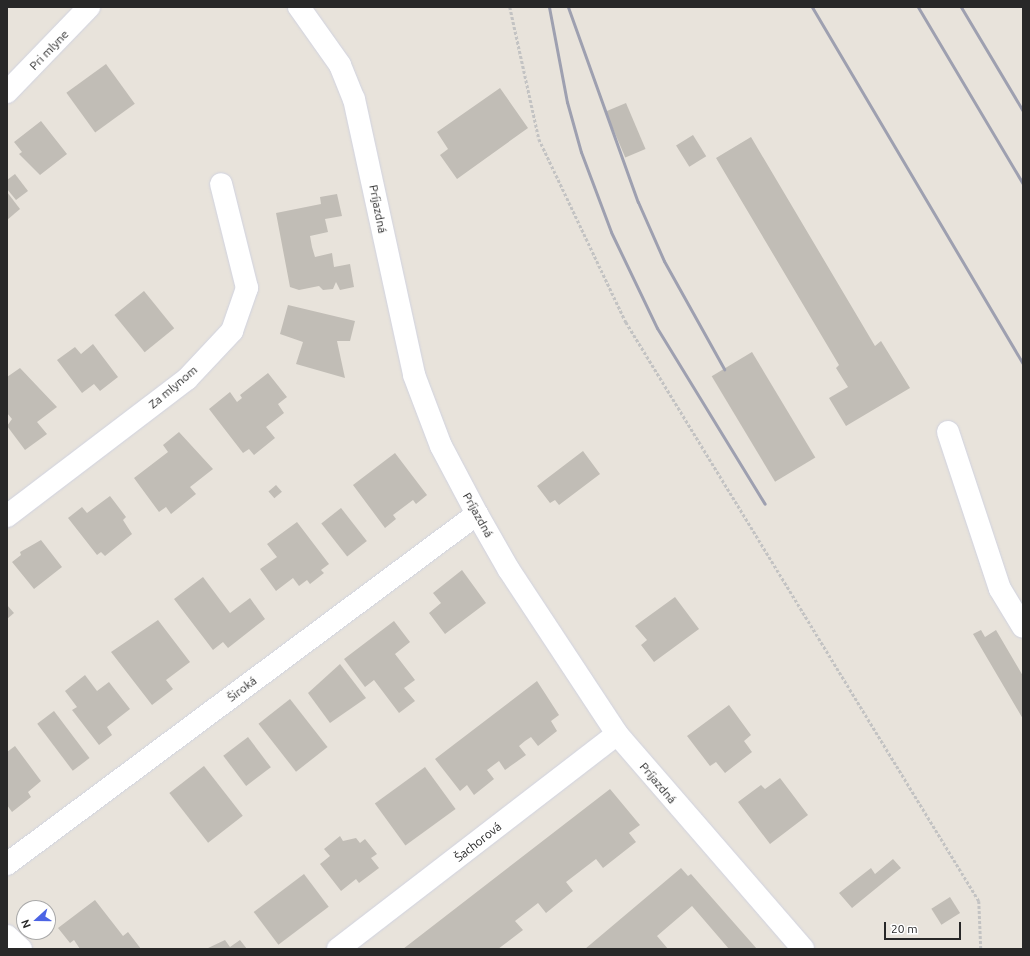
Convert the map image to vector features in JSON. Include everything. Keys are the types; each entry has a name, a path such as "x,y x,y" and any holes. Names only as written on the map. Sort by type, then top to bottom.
{"street":[{"name":"Pri mlyne","path":"7,92 89,7"},
{"name":"Príjazdná","path":"299,7 340,65 354,99 414,375 441,446 477,514 508,570 617,734 803,949"},
{"name":"Za mlynom","path":"7,516 187,379 232,331 247,288 221,184"},
{"path":"948,432 1000,589 1023,627"},
{"name":"Široká","path":"7,864 477,514"},
{"name":"Šachorová","path":"338,949 617,734"},
{"path":"7,936 21,949"}],"path":[{"path":"510,7 539,139 626,322 979,901 981,949"}],"building":[{"path":"106,64 135,104 95,132 66,93"},
{"path":"500,88 528,128 457,179 440,155 448,149 437,132"},
{"path":"626,103 646,149 625,158 606,112"},
{"path":"41,121 67,154 40,175 19,154 22,152 14,142"},
{"path":"693,135 706,156 689,167 676,146"},
{"path":"751,137 875,346 881,341 910,388 846,426 829,398 848,387 836,368 839,365 716,158"},
{"path":"15,174 28,191 16,200 7,189 7,180"},
{"path":"7,192 20,209 7,220"},
{"path":"337,194 342,216 325,219 328,232 310,236 312,247 315,257 332,253 334,267 350,264 354,287 340,290 336,282 333,289 323,290 319,286 299,290 290,287 276,213 321,204 320,197"},
{"path":"144,291 174,328 145,352 114,315"},
{"path":"288,305 355,321 350,341 337,341 345,378 296,364 303,342 280,334"},
{"path":"93,344 118,377 100,391 94,384 82,393 57,360 75,347 81,354"},
{"path":"752,352 815,457 775,482 712,376"},
{"path":"20,368 57,407 37,422 47,434 25,450 7,426 12,419 7,413 7,377"},
{"path":"268,373 287,397 278,404 284,413 266,427 275,438 254,455 249,449 243,453 209,409 230,392 237,402 242,398 240,395"},
{"path":"179,432 213,469 190,487 196,494 171,514 166,507 159,512 134,478 168,452 163,445"},
{"path":"583,451 600,474 559,505 555,500 550,503 537,486"},
{"path":"395,453 427,495 416,504 413,500 393,515 396,519 385,528 353,485"},
{"path":"276,485 282,492 274,498 268,492"},
{"path":"110,496 126,517 123,520 132,534 105,556 101,552 97,555 68,518 82,507 87,513"},
{"path":"341,508 367,541 347,556 321,523"},
{"path":"297,522 329,564 321,570 324,573 310,584 307,580 299,586 293,578 276,591 260,569 277,557 267,544"},
{"path":"41,540 62,567 34,589 12,562 21,555 20,552"},
{"path":"462,570 486,603 445,634 429,613 441,603 433,593"},
{"path":"203,577 230,613 250,598 265,619 228,648 223,642 213,650 174,599"},
{"path":"675,597 699,629 654,662 641,645 647,640 635,626"},
{"path":"7,605 14,613 7,619"},
{"path":"158,620 190,662 166,680 173,689 152,705 111,652"},
{"path":"394,621 410,642 395,654 415,680 404,688 415,701 399,713 374,680 365,687 344,659"},
{"path":"981,630 985,637 996,630 1023,676 1023,719 973,634"},
{"path":"340,664 366,698 330,723 308,693"},
{"path":"85,675 97,691 109,682 130,709 107,727 112,735 99,745 72,710 77,707 65,691"},
{"path":"537,681 559,715 551,721 557,731 538,746 531,737 525,741 519,746 526,755 505,770 499,761 487,770 494,779 474,795 467,785 460,791 435,759"},
{"path":"290,699 328,747 296,772 258,724"},
{"path":"729,705 751,735 744,741 752,752 725,773 716,762 710,766 687,736"},
{"path":"54,711 90,758 73,771 37,724"},
{"path":"248,737 271,767 246,786 223,756"},
{"path":"15,746 41,781 28,792 31,797 12,812 7,805 7,752"},
{"path":"204,766 243,816 208,843 169,793"},
{"path":"425,767 456,809 405,846 375,803"},
{"path":"780,778 808,815 770,844 738,802 761,785 765,789"},
{"path":"610,789 640,825 629,833 636,842 603,868 596,859 566,882 573,891 546,913 538,903 515,921 523,930 498,949 403,949"},
{"path":"340,836 343,841 356,838 360,843 365,839 377,854 371,858 379,868 359,883 356,879 341,891 320,864 330,856 324,849"},
{"path":"893,859 901,868 852,908 839,893 871,868 875,874"},
{"path":"681,868 688,876 691,874 757,949 729,949 692,906 657,936 668,949 585,949"},
{"path":"304,874 329,907 278,945 254,912"},
{"path":"950,897 960,913 941,925 931,909"},
{"path":"95,900 123,936 128,932 141,949 80,949 74,940 70,943 58,928"},
{"path":"225,940 230,947 240,940 247,949 206,949"}],"railway":[{"path":"549,7 567,102 581,152 611,232 657,328 765,504"},
{"path":"568,7 638,202 664,261 724,369"},
{"path":"812,7 1023,364"},
{"path":"918,7 1023,184"},
{"path":"961,7 1023,111"}]}
